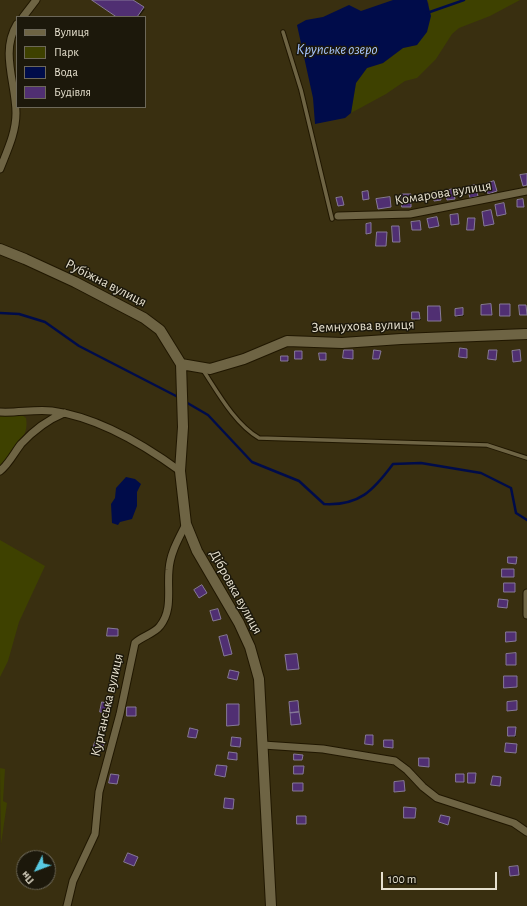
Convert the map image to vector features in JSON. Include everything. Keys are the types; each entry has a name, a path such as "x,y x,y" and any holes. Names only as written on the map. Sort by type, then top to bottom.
{"street":[{"path":"24,16 36,0"},
{"path":"0,169 14,135 16,123 15,100 7,69 6,54 7,43 16,26"},
{"name":"Комарова вулиця","path":"333,218 410,214 527,192"},
{"name":"Рубіжна вулиця","path":"0,249 74,282 144,318 160,330 181,364"},
{"name":"Земнухова вулиця","path":"181,364 202,369 210,369 238,361 287,341 342,343 401,338 527,334"},
{"name":"Дібровка вулиця","path":"181,364 183,427 180,471 186,524 197,551 240,624 250,647 259,679 271,906"},
{"path":"0,412 38,410 64,413 93,422 136,442 180,471"},
{"path":"0,471 22,444 36,430 52,418 64,413"},
{"name":"Курганська вулиця","path":"66,906 72,881 95,834 99,792 120,714 135,643 145,635 151,634 159,628 164,621 169,602 169,569 171,556 186,524"},
{"path":"527,593 527,614"},
{"path":"263,745 323,750 395,761 437,798 514,823 527,832"}],"lane":[{"path":"283,32 300,90 333,218"},
{"path":"202,369 224,402 251,433 260,438 487,445 527,458"}],"green space":[{"path":"427,0 520,0 490,16 459,28 452,34 436,59 417,78 405,81 386,94 351,113 356,83 367,68 383,63 403,48 417,45 429,4"},
{"path":"0,414 22,415 26,418 27,425 23,438 0,467"},
{"path":"0,540 45,566 19,622 8,661 0,677"},
{"path":"0,768 5,769 3,801 7,803 1,844"}],"water":[{"name":"Крупське озеро","path":"393,0 427,0 431,16 427,32 417,45 403,48 383,63 367,68 356,83 351,113 345,118 315,124 313,98 297,25 306,20 323,17 349,5 361,11"},
{"path":"126,477 135,479 141,484 137,492 137,506 132,519 120,522 118,525 112,523 111,504 115,498 116,488"}],"building":[{"path":"92,0 133,0 144,7 138,16 116,16"},
{"path":"527,174 527,185 523,186 520,175"},
{"path":"494,181 497,191 488,194 486,184"},
{"path":"475,185 478,196 470,198 467,187"},
{"path":"453,189 455,199 447,200 445,191"},
{"path":"368,191 369,199 363,200 362,192"},
{"path":"439,191 441,200 434,201 432,193"},
{"path":"401,194 411,194 411,207 402,207"},
{"path":"342,197 344,205 338,206 336,198"},
{"path":"390,197 391,207 378,209 376,199"},
{"path":"523,199 524,207 517,207 517,200"},
{"path":"504,203 506,214 497,216 495,205"},
{"path":"491,210 494,224 484,226 482,212"},
{"path":"458,214 459,224 451,225 450,215"},
{"path":"437,217 439,226 429,228 427,219"},
{"path":"468,218 475,218 474,230 467,230"},
{"path":"420,221 421,230 412,230 411,222"},
{"path":"371,223 371,233 366,234 366,224"},
{"path":"392,226 399,226 400,242 393,242"},
{"path":"377,232 387,232 386,246 376,246"},
{"path":"491,304 492,315 481,315 481,305"},
{"path":"500,304 510,304 510,316 500,316"},
{"path":"519,305 526,305 527,315 520,315"},
{"path":"428,306 440,306 441,321 428,321"},
{"path":"463,308 463,315 455,316 455,309"},
{"path":"412,312 419,312 420,319 412,319"},
{"path":"460,348 467,349 467,358 459,357"},
{"path":"344,350 353,350 353,359 343,358"},
{"path":"374,350 381,351 379,359 373,359"},
{"path":"489,350 497,350 496,360 488,359"},
{"path":"520,350 521,361 513,362 512,351"},
{"path":"295,351 302,351 302,359 295,359"},
{"path":"319,353 326,353 326,360 320,360"},
{"path":"281,356 288,356 288,361 281,361"},
{"path":"508,557 517,557 516,564 508,563"},
{"path":"502,569 514,569 514,577 502,577"},
{"path":"504,583 515,583 515,592 504,592"},
{"path":"202,585 207,593 199,598 194,590"},
{"path":"499,599 508,600 507,608 498,607"},
{"path":"218,609 221,619 213,621 210,611"},
{"path":"108,628 118,629 118,636 107,636"},
{"path":"506,632 516,632 516,641 506,642"},
{"path":"227,635 232,654 224,656 219,637"},
{"path":"516,653 516,665 506,665 506,654"},
{"path":"297,654 299,669 287,670 285,655"},
{"path":"230,670 239,672 237,680 228,678"},
{"path":"504,676 517,676 517,687 504,688"},
{"path":"298,701 299,712 290,713 289,702"},
{"path":"517,701 517,710 507,711 507,702"},
{"path":"102,702 111,704 109,714 100,712"},
{"path":"227,704 239,704 239,725 227,726"},
{"path":"127,707 136,707 136,716 127,716"},
{"path":"299,712 301,724 291,725 290,713"},
{"path":"508,727 516,727 515,736 508,736"},
{"path":"190,728 198,730 196,738 188,737"},
{"path":"366,735 373,735 373,745 365,744"},
{"path":"232,737 241,738 240,747 231,746"},
{"path":"384,740 393,740 393,748 384,747"},
{"path":"95,742 104,744 102,751 93,749"},
{"path":"506,743 517,744 516,753 505,752"},
{"path":"229,752 237,753 237,760 228,759"},
{"path":"294,754 303,755 302,760 294,760"},
{"path":"419,758 429,758 429,767 419,766"},
{"path":"217,765 227,766 225,777 215,775"},
{"path":"294,766 304,766 303,774 294,774"},
{"path":"468,773 476,773 475,783 468,783"},
{"path":"111,774 119,775 117,784 109,783"},
{"path":"456,774 464,774 464,782 456,782"},
{"path":"493,776 501,777 500,786 491,785"},
{"path":"404,781 405,791 394,792 394,782"},
{"path":"293,783 303,783 303,791 293,791"},
{"path":"225,798 234,799 233,809 224,808"},
{"path":"404,807 416,808 415,818 404,818"},
{"path":"441,815 450,817 448,825 439,822"},
{"path":"297,816 306,816 306,824 297,824"},
{"path":"128,853 138,857 134,866 124,862"},
{"path":"518,866 519,875 510,876 509,867"}],"waterway":[{"path":"427,13 464,0"},
{"path":"0,313 19,314 45,322 79,346 178,397"},
{"path":"184,401 208,415 252,462 299,481 324,504 347,502 364,495 379,482 393,464 421,463 481,473 511,488 516,513 527,520"}]}
